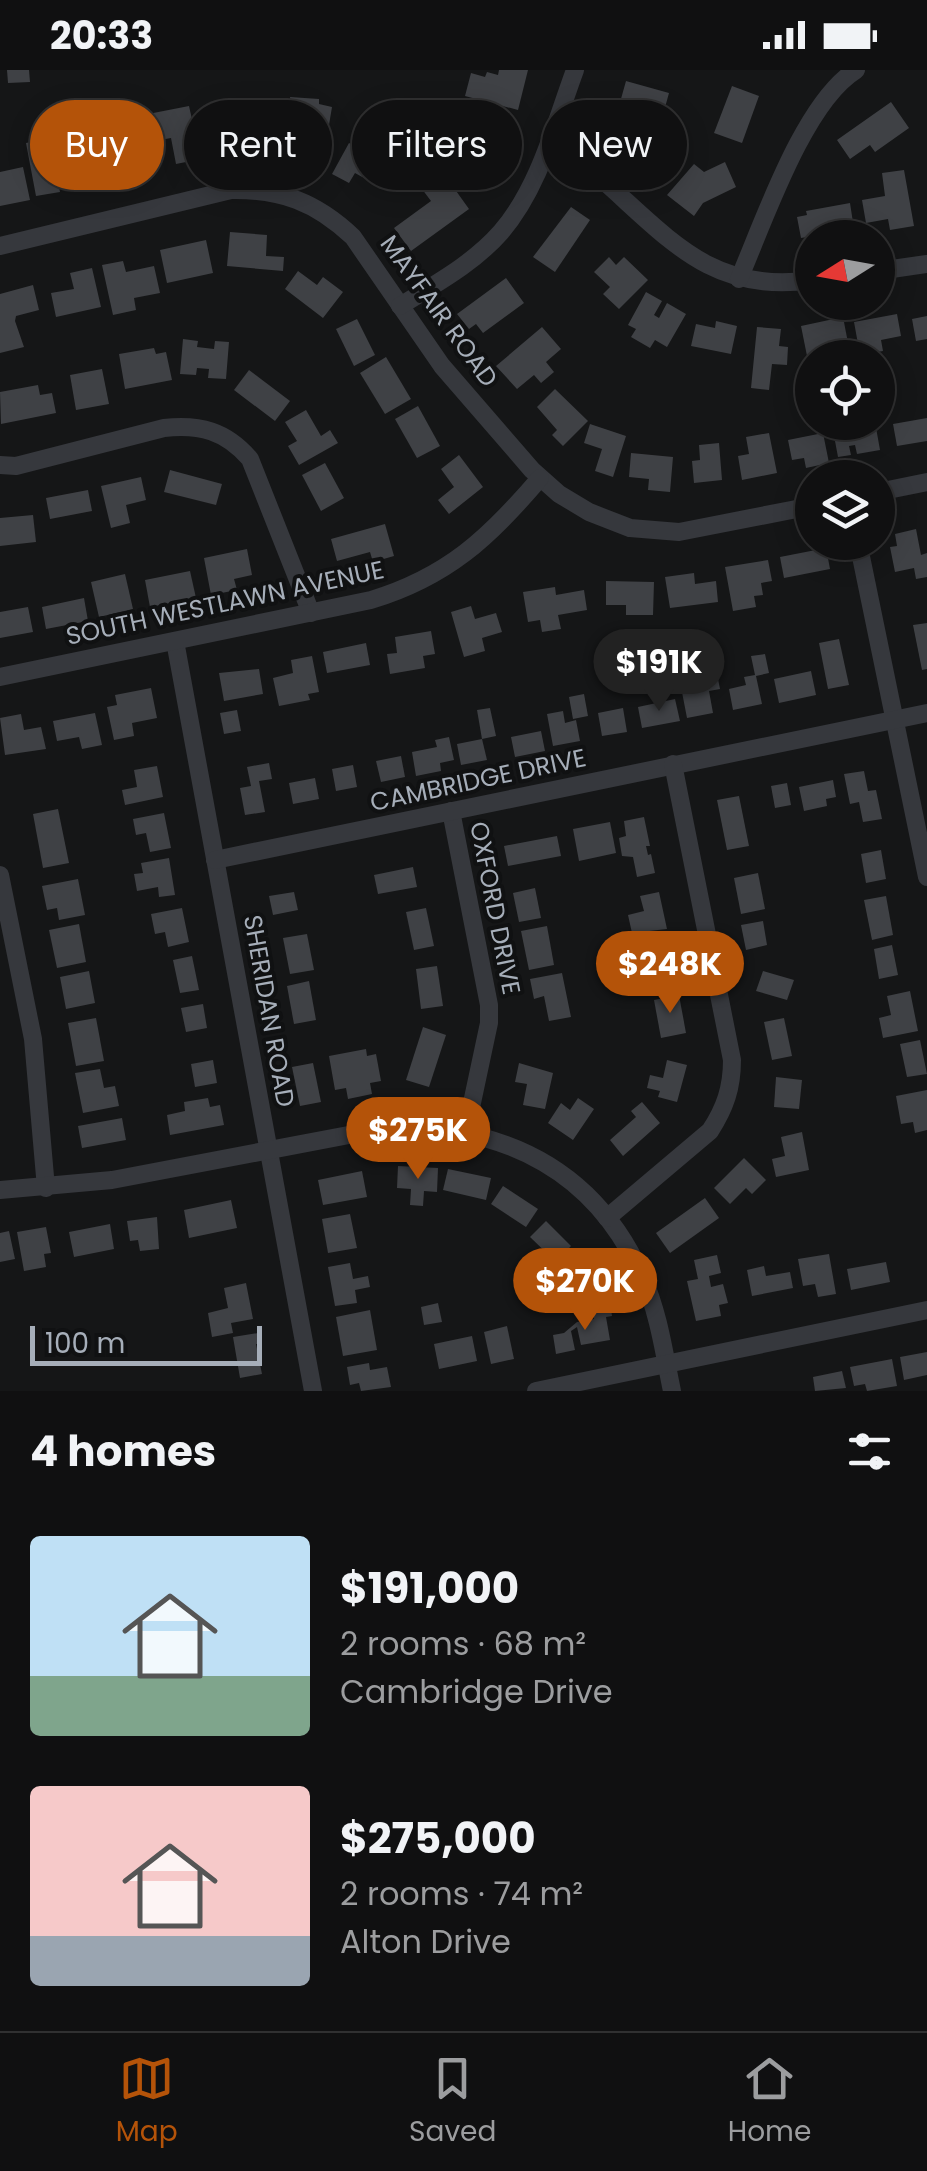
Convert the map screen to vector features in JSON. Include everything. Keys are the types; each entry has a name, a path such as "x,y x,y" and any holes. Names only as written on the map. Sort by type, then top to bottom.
{"street":[{"path":"565,100 576,70"},
{"path":"739,279 810,120 836,86 856,70"},
{"path":"400,306 461,267 502,231 533,182 542,159"},
{"name":"MAYFAIR ROAD","path":"0,246 211,194 256,190 280,193 317,207 334,219 372,261 442,366 540,478 559,494 608,522 654,532 716,526 795,510"},
{"path":"612,190 686,252 716,271 739,279 795,282"},
{"path":"895,269 927,264"},
{"path":"0,465 16,466 164,428 187,426 215,431 250,459 311,613"},
{"name":"SOUTH WESTLAWN AVENUE","path":"0,677 386,596 437,574 484,540 540,478"},
{"path":"895,489 927,482"},
{"path":"862,560 927,877"},
{"name":"SHERIDAN ROAD","path":"176,640 313,1391"},
{"name":"CAMBRIDGE DRIVE","path":"215,860 927,713"},
{"path":"607,1218 710,1131 721,1115 732,1080 732,1060 673,764"},
{"name":"OXFORD DRIVE","path":"451,811 489,1004 466,1131"},
{"path":"0,875 33,1038 46,1188"},
{"path":"0,1190 112,1180 396,1126 466,1131 506,1144 551,1167 582,1190 607,1218 643,1279 672,1391"},
{"path":"536,1391 927,1310"}],"building":[{"path":"7,70 29,70 30,82 8,83"},
{"path":"499,70 528,70 520,100 465,96 471,73 498,75"},
{"path":"626,81 669,93 667,100 621,100"},
{"path":"732,86 759,96 742,143 714,133"},
{"path":"891,102 909,128 875,152 870,145 850,159 837,140"},
{"path":"184,107 184,162 176,164 171,138 164,139 164,111"},
{"path":"349,143 352,145 349,183 332,174"},
{"path":"725,162 736,187 703,203 694,216 667,195 671,190 687,190 687,172 694,164 704,172"},
{"path":"23,167 30,200 0,206 0,172"},
{"path":"904,170 914,226 895,229 895,220 865,220 862,200 885,196 882,173"},
{"path":"35,190 60,190 60,192 36,196"},
{"path":"423,190 455,190 469,209 411,251 394,228 431,201"},
{"path":"850,203 853,220 798,220 807,215 806,211"},
{"path":"571,207 590,220 555,272 533,257"},
{"path":"230,232 267,235 266,256 284,257 283,271 227,266"},
{"path":"206,240 213,273 167,283 160,250"},
{"path":"609,257 616,265 624,257 648,280 619,309 603,294 610,287 594,272"},
{"path":"123,261 126,272 154,266 160,293 134,298 136,310 113,315 102,265"},
{"path":"92,268 101,307 56,317 51,293 74,289 70,273"},
{"path":"298,271 317,285 323,277 343,292 323,318 285,289"},
{"path":"506,278 524,303 483,333 476,324 469,329 457,314"},
{"path":"33,285 39,310 16,316 15,321 24,347 0,353 0,294"},
{"path":"646,292 662,301 654,315 659,318 667,303 686,314 667,347 655,340 650,348 631,337 636,329 628,325"},
{"path":"895,314 901,336 857,340 854,322 895,320"},
{"path":"927,316 927,339 916,341 912,319"},
{"path":"357,319 375,355 354,366 336,329"},
{"path":"844,320 847,340 804,340 801,326"},
{"path":"716,321 737,326 731,354 691,346 696,324 715,328"},
{"path":"542,327 561,349 546,362 554,372 541,383 534,375 517,389 496,366"},
{"path":"757,327 781,329 779,346 788,347 787,365 772,364 769,390 751,388"},
{"path":"183,339 198,341 197,347 214,349 215,341 229,342 226,379 208,378 209,369 197,368 196,375 180,374"},
{"path":"154,348 156,354 166,352 172,380 125,389 119,354"},
{"path":"386,357 411,399 385,414 360,373"},
{"path":"102,369 109,404 76,410 70,375"},
{"path":"249,370 290,401 275,421 234,390"},
{"path":"38,385 40,395 52,393 56,413 1,424 0,392"},
{"path":"555,389 588,421 563,446 552,435 557,430 537,407"},
{"path":"418,406 440,446 417,458 395,419"},
{"path":"306,410 321,436 330,430 338,443 299,465 288,446 297,441 285,422"},
{"path":"927,418 927,441 897,446 895,424"},
{"path":"590,424 626,436 613,477 595,471 602,449 584,443"},
{"path":"769,433 777,473 742,480 738,456 749,454 746,437"},
{"path":"788,440 824,440 828,460 792,460"},
{"path":"835,440 878,440 880,450 857,454 855,445 849,446 851,455 838,457"},
{"path":"719,443 722,480 694,483 692,461 700,460 699,445"},
{"path":"631,453 673,457 670,492 648,490 649,479 629,477"},
{"path":"459,455 483,487 449,514 438,500 454,487 441,469"},
{"path":"325,463 344,498 321,511 302,475"},
{"path":"170,470 222,484 216,505 164,492"},
{"path":"141,477 146,500 126,505 130,523 111,528 101,486"},
{"path":"88,490 92,511 50,519 46,498"},
{"path":"33,515 36,542 0,546 0,518"},
{"path":"385,524 394,556 373,562 370,552 337,561 331,539"},
{"path":"916,529 921,555 927,553 927,577 916,579 914,568 895,572 895,534"},
{"path":"247,549 252,575 234,579 237,590 211,595 204,558"},
{"path":"795,554 795,560 828,560 830,569 784,578 780,557"},
{"path":"768,560 772,581 761,583 763,595 754,596 756,607 733,611 725,567"},
{"path":"190,571 196,598 150,607 145,580"},
{"path":"694,573 695,584 716,581 718,602 670,608 665,577"},
{"path":"125,574 133,609 99,617 91,582"},
{"path":"606,581 654,582 653,615 626,615 626,605 606,605"},
{"path":"555,587 556,595 584,590 587,610 558,615 561,629 542,632 540,620 528,622 523,592"},
{"path":"84,598 88,621 46,629 42,607"},
{"path":"471,606 475,619 496,613 502,632 482,638 485,651 464,657 451,612"},
{"path":"28,607 33,632 0,638 0,612"},
{"path":"927,623 927,669 922,670 913,625"},
{"path":"431,631 435,654 423,656 425,668 390,674 387,654 397,653 395,637"},
{"path":"839,639 849,685 828,689 819,643"},
{"path":"366,643 370,665 327,673 323,652"},
{"path":"765,654 769,673 756,676 762,704 733,710 729,689 746,685 744,677 755,675 751,656"},
{"path":"312,656 319,692 308,694 310,700 279,706 273,678 293,673 291,660"},
{"path":"259,669 263,694 224,701 219,673"},
{"path":"811,671 816,695 779,703 774,679"},
{"path":"717,674 720,689 709,691 713,713 687,718 681,687 704,683 703,677"},
{"path":"151,688 157,718 132,723 134,736 114,740 107,707 117,705 115,695"},
{"path":"584,694 588,716 573,719 569,697"},
{"path":"675,699 680,721 642,728 638,707"},
{"path":"490,708 496,736 482,739 477,710"},
{"path":"623,708 627,732 602,736 598,713"},
{"path":"237,710 241,731 224,734 220,713"},
{"path":"563,711 565,723 576,720 580,741 553,746 547,714"},
{"path":"95,713 102,745 82,749 79,737 57,741 53,721"},
{"path":"21,714 24,730 41,727 46,749 5,755 0,718"},
{"path":"541,731 545,751 515,757 511,737"},
{"path":"449,737 454,760 440,763 441,771 416,776 412,752 437,747 435,740"},
{"path":"482,739 487,760 461,765 457,744"},
{"path":"401,756 405,777 381,782 376,761"},
{"path":"269,763 272,779 259,781 265,812 245,815 240,788 251,786 247,767"},
{"path":"353,765 357,787 336,791 332,769"},
{"path":"157,766 163,797 125,805 122,790 137,787 134,770"},
{"path":"864,771 868,791 876,790 882,819 863,822 859,802 850,804 844,774"},
{"path":"315,778 319,799 293,804 289,783"},
{"path":"833,780 836,797 826,799 827,806 804,811 799,787"},
{"path":"787,783 791,805 775,808 771,786"},
{"path":"739,796 749,846 727,850 717,800"},
{"path":"58,809 69,863 43,868 33,814"},
{"path":"164,813 171,848 150,852 146,833 136,835 133,819"},
{"path":"644,817 650,846 646,846 655,873 637,877 633,857 622,856 619,838 626,836 624,821"},
{"path":"610,822 616,853 579,861 573,829"},
{"path":"557,836 561,856 508,866 504,846"},
{"path":"881,850 886,879 866,883 861,854"},
{"path":"169,858 175,895 159,897 158,887 137,891 134,874 143,873 141,863"},
{"path":"413,867 417,887 378,894 374,875"},
{"path":"758,873 765,909 741,914 734,878"},
{"path":"78,879 85,915 59,920 57,908 47,910 42,886"},
{"path":"535,888 541,918 519,922 513,893"},
{"path":"294,892 298,910 273,915 269,896"},
{"path":"659,892 667,929 632,933 628,915 644,911 640,896"},
{"path":"886,896 893,935 872,940 864,900"},
{"path":"182,908 189,942 168,947 165,932 155,934 151,914"},
{"path":"426,908 434,946 414,950 406,912"},
{"path":"763,921 767,945 746,950 741,925"},
{"path":"79,924 86,962 57,968 49,930"},
{"path":"547,926 554,965 529,970 521,931"},
{"path":"307,934 314,970 290,974 283,938"},
{"path":"668,944 676,988 655,992 646,948"},
{"path":"892,945 898,975 879,979 874,949"},
{"path":"192,956 199,990 180,993 173,960"},
{"path":"437,966 443,1006 421,1009 416,969"},
{"path":"89,971 95,1003 66,1009 60,977"},
{"path":"763,971 794,980 787,1000 756,991"},
{"path":"562,973 571,1017 549,1021 544,996 534,999 530,979"},
{"path":"309,981 316,1020 294,1024 287,986"},
{"path":"910,991 918,1031 883,1038 879,1018 891,1015 887,996"},
{"path":"679,995 686,1033 661,1038 654,1000"},
{"path":"203,1004 207,1028 186,1032 181,1008"},
{"path":"96,1018 104,1061 76,1066 68,1023"},
{"path":"784,1018 792,1056 772,1060 764,1022"},
{"path":"423,1027 446,1035 429,1087 406,1080"},
{"path":"920,1040 927,1074 907,1077 900,1044"},
{"path":"366,1049 367,1056 376,1054 381,1081 370,1083 372,1094 348,1099 346,1088 335,1090 329,1056"},
{"path":"213,1060 217,1083 195,1087 191,1064"},
{"path":"667,1060 687,1065 677,1102 658,1097 660,1091 647,1088 650,1075 663,1078"},
{"path":"313,1063 321,1102 300,1106 292,1067"},
{"path":"519,1063 553,1073 545,1109 523,1105 527,1084 515,1082"},
{"path":"100,1069 104,1088 115,1086 119,1106 83,1113 75,1073"},
{"path":"776,1077 802,1080 799,1109 774,1107"},
{"path":"927,1090 927,1130 915,1133 913,1122 901,1124 896,1096"},
{"path":"208,1098 210,1107 220,1105 224,1125 170,1135 167,1115 185,1111 184,1102"},
{"path":"578,1098 594,1109 573,1140 548,1123 561,1103 570,1110"},
{"path":"642,1102 660,1123 623,1156 610,1140 636,1117 631,1111"},
{"path":"122,1118 126,1140 82,1148 78,1126"},
{"path":"802,1132 809,1170 776,1177 772,1159 785,1156 781,1137"},
{"path":"744,1158 766,1180 752,1194 746,1188 730,1204 714,1188"},
{"path":"398,1166 438,1168 437,1192 424,1191 423,1206 410,1205 411,1189 397,1188"},
{"path":"448,1169 491,1178 486,1200 443,1190"},
{"path":"362,1171 367,1197 323,1205 318,1180"},
{"path":"503,1186 538,1209 526,1227 491,1204"},
{"path":"705,1198 719,1218 670,1253 656,1233"},
{"path":"231,1200 237,1228 189,1238 184,1210"},
{"path":"350,1214 357,1248 328,1253 322,1219"},
{"path":"157,1217 159,1249 140,1251 138,1240 130,1241 127,1221"},
{"path":"546,1221 571,1246 556,1262 530,1237"},
{"path":"110,1224 114,1249 74,1257 69,1232"},
{"path":"46,1227 51,1253 44,1254 46,1267 24,1271 17,1232"},
{"path":"9,1231 15,1259 0,1262 0,1233"},
{"path":"829,1254 836,1294 818,1297 815,1284 803,1286 798,1259"},
{"path":"717,1255 721,1273 709,1276 711,1287 723,1284 728,1303 719,1305 721,1316 696,1321 687,1281 698,1279 694,1260"},
{"path":"582,1256 601,1286 578,1301 559,1270"},
{"path":"886,1262 890,1282 851,1290 847,1269"},
{"path":"350,1263 353,1279 368,1276 370,1287 355,1290 357,1303 335,1306 328,1267"},
{"path":"764,1266 766,1276 790,1272 793,1288 752,1296 747,1270"},
{"path":"246,1283 253,1319 231,1323 233,1333 212,1337 208,1313 228,1308 224,1288"},
{"path":"438,1303 442,1322 424,1325 421,1307"},
{"path":"611,1309 612,1316 606,1317 610,1340 581,1345 577,1327 571,1331 575,1350 556,1354 553,1335 564,1333 577,1322 594,1319 593,1313"},
{"path":"370,1310 377,1350 343,1356 336,1317"},
{"path":"507,1326 514,1359 491,1364 484,1332"},
{"path":"258,1333 260,1344 256,1344 262,1374 240,1378 233,1337"},
{"path":"472,1336 477,1361 439,1369 434,1344"},
{"path":"927,1352 927,1375 904,1380 900,1357"},
{"path":"892,1359 897,1386 867,1391 865,1384 854,1386 850,1367"},
{"path":"369,1363 370,1370 387,1367 391,1387 361,1391 359,1383 350,1385 347,1367"},
{"path":"842,1371 846,1388 815,1391 813,1377"}]}
